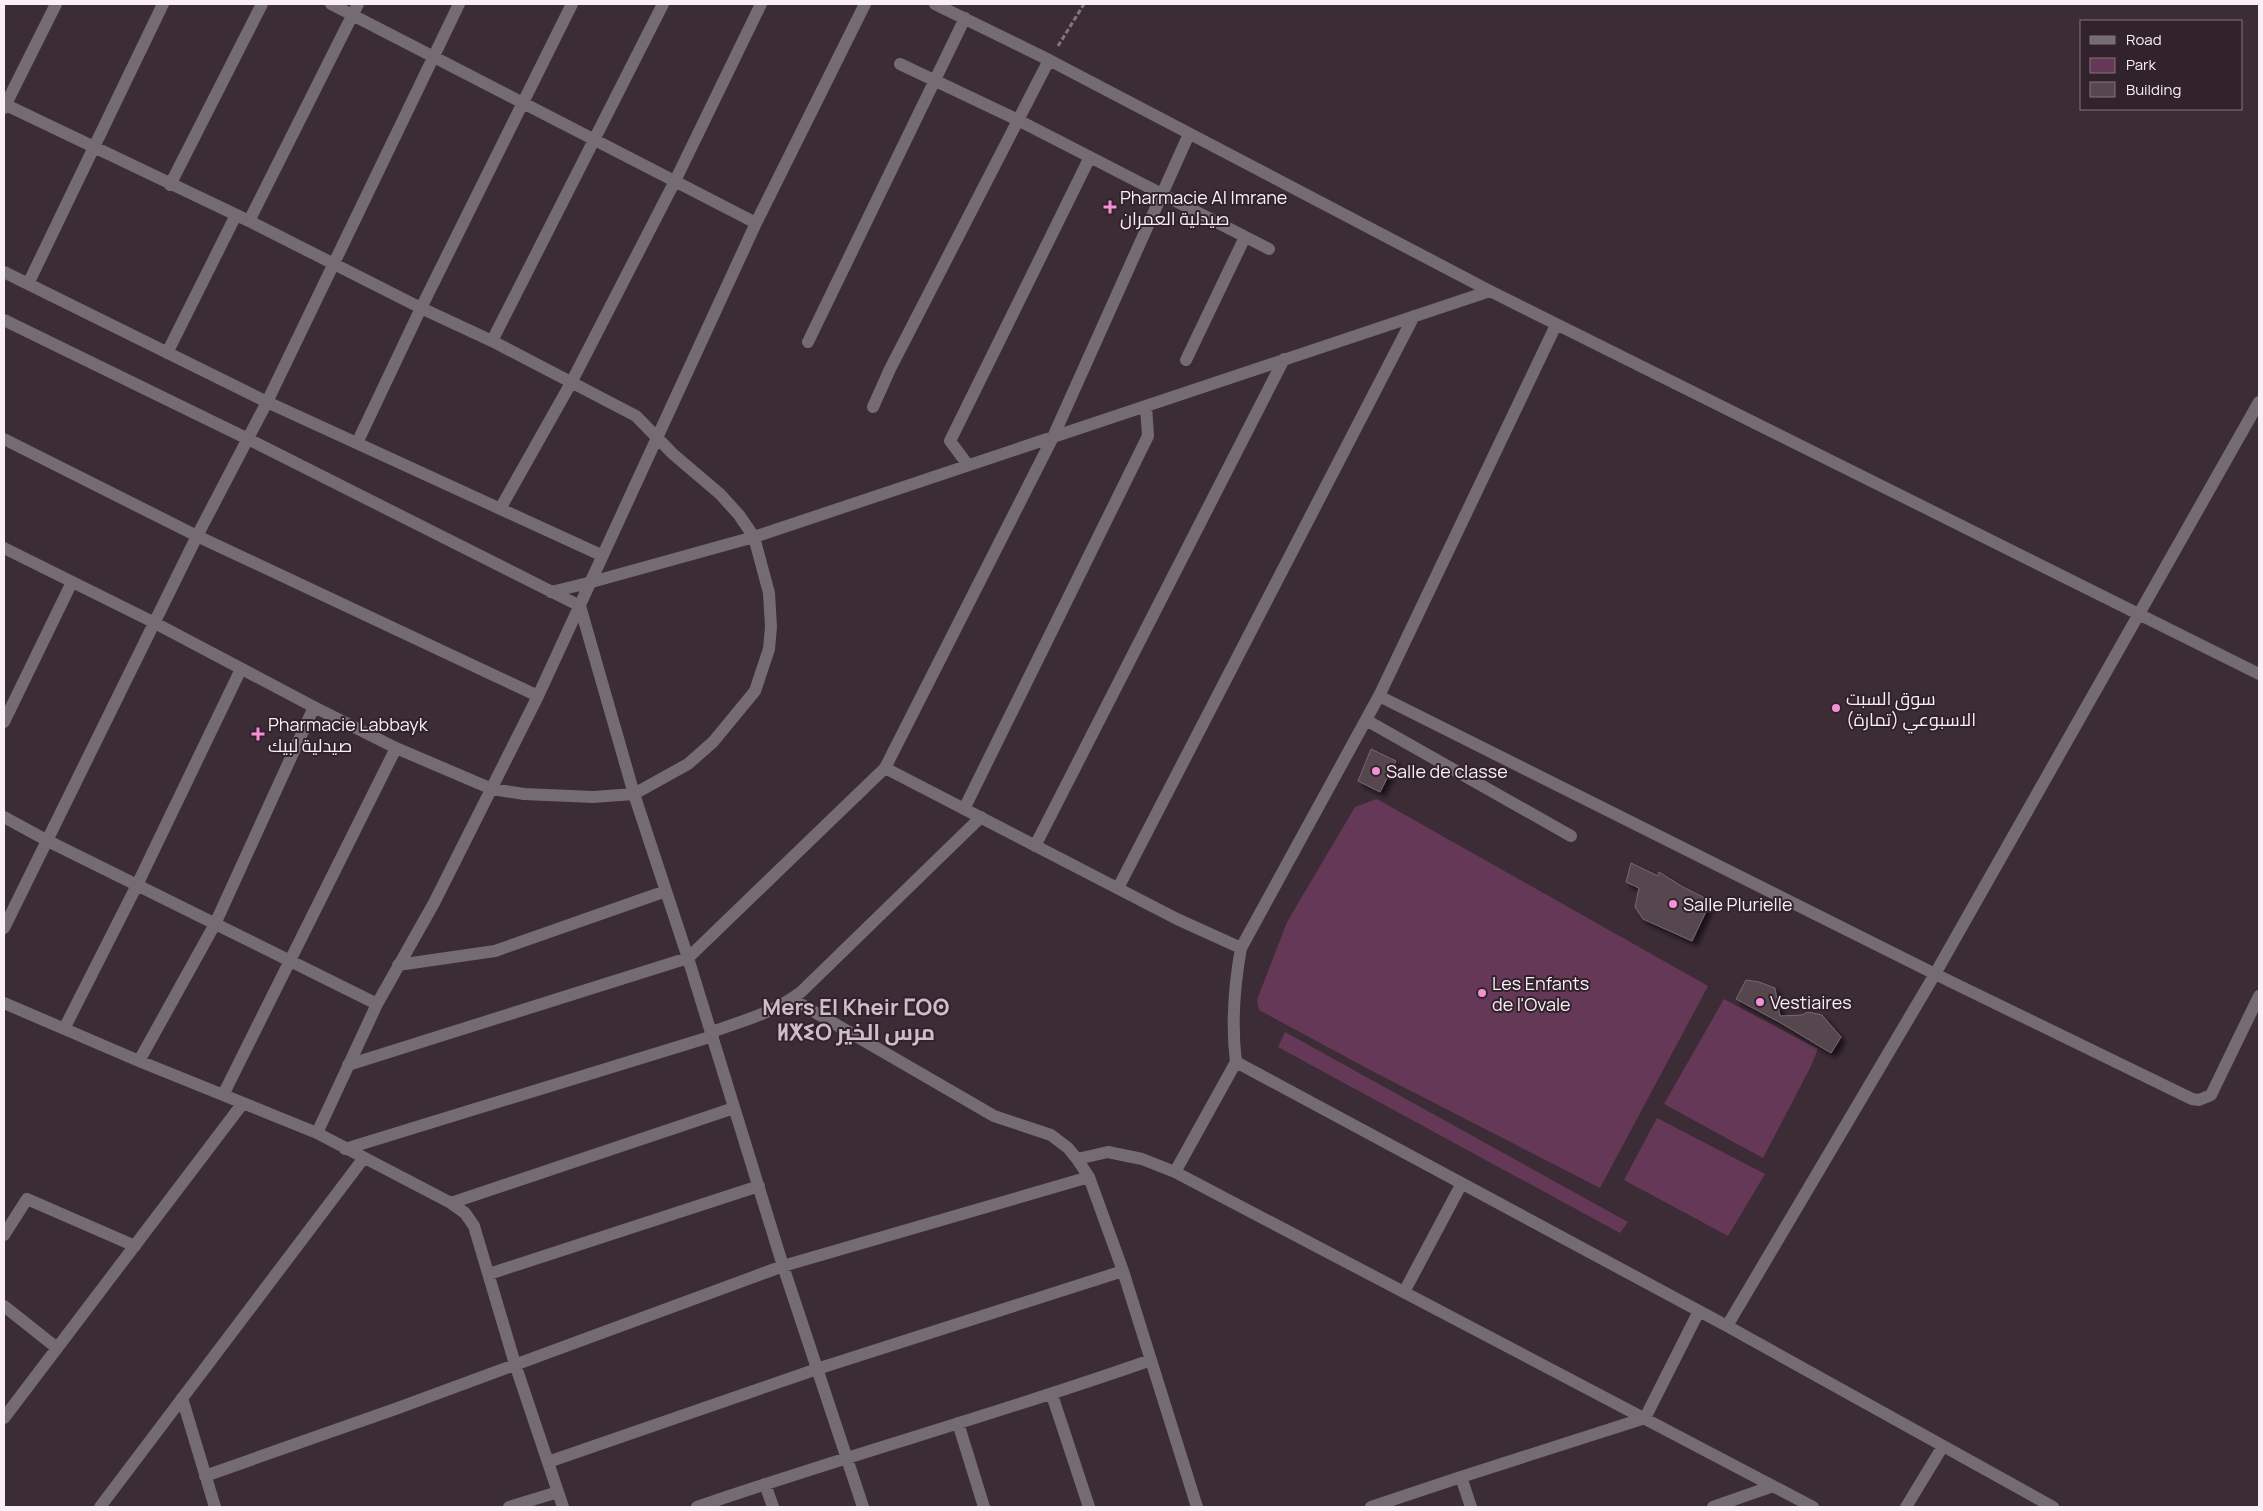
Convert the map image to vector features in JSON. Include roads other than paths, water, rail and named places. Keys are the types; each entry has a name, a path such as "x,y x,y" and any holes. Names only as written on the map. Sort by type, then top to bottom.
{"street":[{"path":"4,548 154,622 314,707 396,748 492,789 524,794 558,797 634,794 688,764 713,742 755,691 766,664 771,627 769,592 754,537 739,515 720,494 656,438 636,416 492,341 421,308 249,221 4,106 56,4"},
{"path":"28,284 163,4"},
{"path":"170,185 262,4"},
{"path":"331,4 356,9 432,56 756,223"},
{"path":"4,928 154,622 335,265 458,4"},
{"path":"357,443 421,308 572,4"},
{"path":"492,341 663,4"},
{"path":"500,509 571,383 675,181 761,4"},
{"path":"317,1133 377,1004 434,903 538,696 580,606 601,555 756,223 865,4"},
{"path":"935,4 1049,60 1490,292 2259,674"},
{"path":"249,221 356,9"},
{"path":"808,342 965,18"},
{"path":"872,407 1049,60"},
{"path":"900,64 1162,192 1269,249"},
{"path":"348,1065 688,958 885,768 1053,437 1162,192 1190,134"},
{"path":"968,465 950,441 1090,157"},
{"path":"167,353 236,215"},
{"path":"1186,360 1245,237"},
{"path":"4,272 267,402 601,555"},
{"path":"551,592 588,584 754,537 1490,292"},
{"path":"1118,888 1414,316"},
{"path":"4,320 248,439 580,606 634,794 712,1034 783,1266 863,1507"},
{"path":"1175,1172 1236,1062 1232,1022 1235,982 1241,948 1366,720 1556,325"},
{"path":"1035,846 1284,359"},
{"path":"1727,1326 1935,974 2259,402"},
{"path":"964,809 1148,436 1146,406"},
{"path":"4,439 197,536 538,696"},
{"path":"4,722 72,582"},
{"path":"65,1027 137,885 241,668"},
{"path":"1378,696 1935,974 2199,1100 2211,1095 2259,996"},
{"path":"139,1061 215,924 314,707"},
{"path":"1366,720 1570,836"},
{"path":"223,1095 396,748"},
{"path":"885,768 1118,888 1241,948"},
{"path":"4,817 48,841 377,1004"},
{"path":"345,1149 712,1034 764,1014 792,999 981,817"},
{"path":"398,965 495,951 666,891"},
{"path":"792,999 994,1116 1051,1135 1068,1148 1089,1177 1123,1271 1197,1507"},
{"path":"4,1002 65,1027 139,1061 317,1133 363,1159 451,1203 465,1213 474,1226 515,1364 563,1507"},
{"path":"1236,1062 1461,1185 1727,1326 2054,1507"},
{"path":"4,1418 243,1103"},
{"path":"451,1203 734,1108"},
{"path":"1076,1159 1108,1152 1142,1159 1175,1172 1813,1507"},
{"path":"102,1506 363,1159"},
{"path":"205,1476 783,1266 1089,1177"},
{"path":"1404,1292 1461,1185"},
{"path":"489,1274 759,1186"},
{"path":"4,1235 26,1199 135,1246"},
{"path":"548,1462 817,1369 1123,1271"},
{"path":"4,1306 57,1348"},
{"path":"1371,1507 1645,1418 1699,1312"},
{"path":"697,1507 846,1458 1052,1395 1151,1360"},
{"path":"1052,1395 1088,1507"},
{"path":"182,1398 215,1507"},
{"path":"958,1423 984,1507"},
{"path":"1906,1507 1943,1446"},
{"path":"1461,1477 1470,1507"},
{"path":"765,1484 773,1507"},
{"path":"1713,1507 1773,1486"},
{"path":"509,1507 558,1492"}],"place":[{"name":"Pharmacie Al Imrane صيدلية العمران","path":"1110,207"},
{"name":"سوق السبت الاسبوعي (تمارة)","path":"1836,708"},
{"name":"Pharmacie Labbayk صيدلية لبيك","path":"258,734"},
{"name":"Salle de classe","path":"1376,771"},
{"name":"Salle Plurielle","path":"1673,904"},
{"name":"Les Enfants de l'Ovale","path":"1482,993"},
{"name":"Vestiaires","path":"1760,1002"}],"district":[{"name":"Mers El Kheir ⵎⵔⵙ ⵍⵅⵉⵔ مرس الخير","path":"856,1020"}]}
